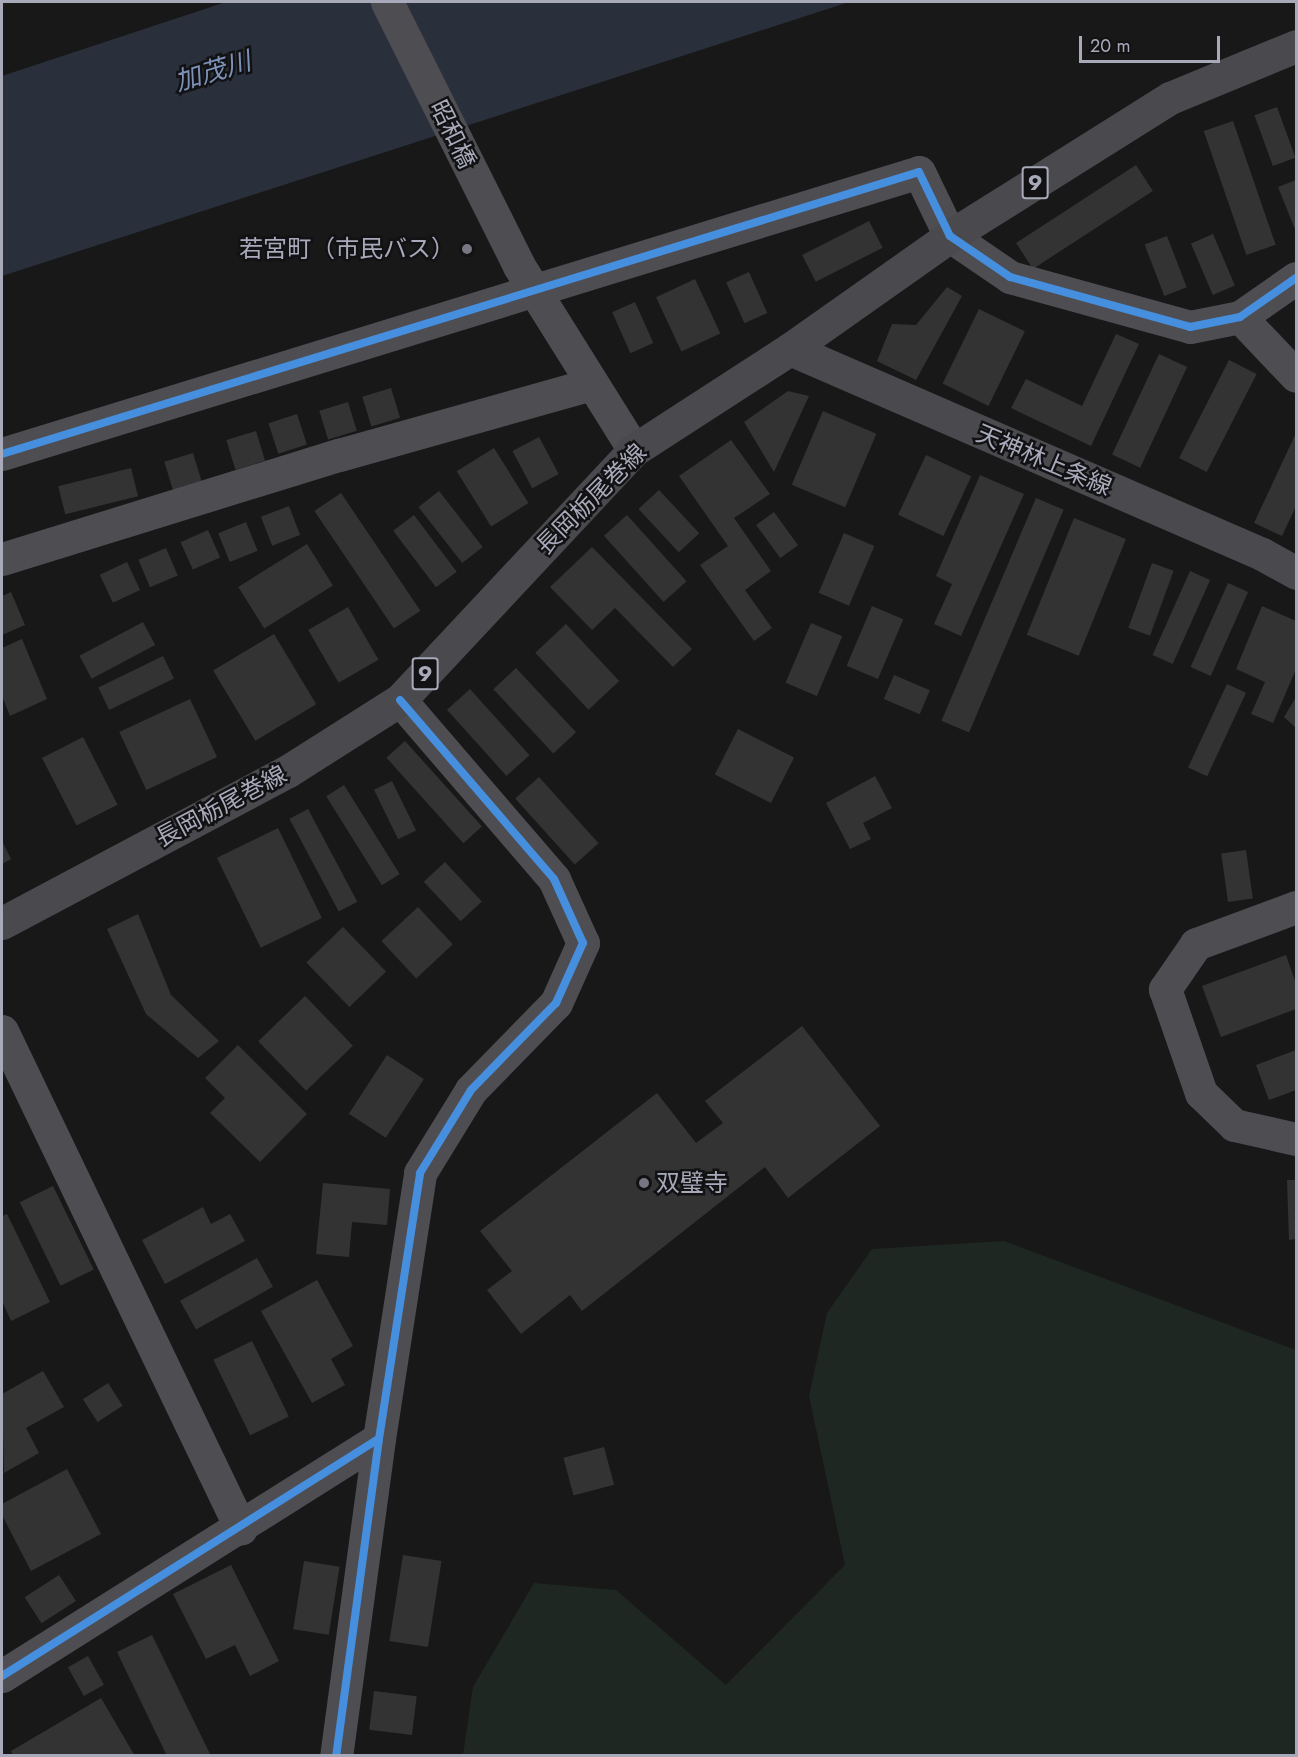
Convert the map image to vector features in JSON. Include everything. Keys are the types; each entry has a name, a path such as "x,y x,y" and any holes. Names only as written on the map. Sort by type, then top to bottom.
{"main road":[{"name":"長岡栃尾巻線","path":"2,922 288,771 400,700 634,450 790,349 950,236 1170,98 1296,45"},
{"name":"天神林上条線","path":"790,349 1262,554 1296,573"}],"street":[{"name":"昭和橋","path":"387,2 526,279 634,450"},
{"path":"2,454 526,279 919,172 950,236 1010,277 1190,327 1240,317 1296,278"},
{"path":"1240,317 1296,376"},
{"path":"2,560 339,455 591,384"},
{"path":"336,1755 379,1439 420,1173 471,1090 556,1003 583,943 554,879 400,700"},
{"path":"1296,907 1196,944 1165,989 1201,1093 1234,1125 1296,1139"},
{"path":"2,1031 242,1529"},
{"path":"2,1676 242,1529 379,1439"}],"shaded area":[{"path":"1004,1241 1296,1350 1296,1755 463,1755 473,1687 534,1583 616,1590 726,1685 845,1565 809,1396 827,1313 872,1249"}],"water":[{"name":"加茂川","path":"226,2 849,2 2,276 2,76"}],"building":[{"path":"1277,107 1295,158 1273,166 1254,115"},
{"path":"1233,121 1276,245 1246,255 1204,131"},
{"path":"1136,165 1153,191 1033,269 1016,243"},
{"path":"1296,180 1296,232 1278,187"},
{"path":"869,221 883,248 816,282 802,255"},
{"path":"1213,234 1235,286 1213,295 1191,243"},
{"path":"1167,236 1187,287 1164,296 1145,245"},
{"path":"749,272 767,313 744,323 726,282"},
{"path":"695,279 720,333 681,352 656,297"},
{"path":"947,287 962,296 916,380 877,361 892,324 916,325"},
{"path":"635,302 653,343 630,353 612,312"},
{"path":"979,309 1025,331 988,406 943,384"},
{"path":"1116,334 1139,344 1091,446 1011,408 1026,379 1082,406"},
{"path":"1159,354 1187,367 1140,468 1112,455"},
{"path":"1229,360 1257,374 1207,472 1179,458"},
{"path":"391,388 400,418 371,426 362,397"},
{"path":"788,391 809,396 774,472 744,422"},
{"path":"348,402 357,431 328,439 319,411"},
{"path":"823,411 876,434 845,507 792,485"},
{"path":"297,414 307,444 278,454 268,423"},
{"path":"256,431 265,461 235,470 226,440"},
{"path":"1296,433 1296,506 1282,536 1254,523"},
{"path":"539,437 559,474 532,488 513,451"},
{"path":"731,440 770,494 734,518 771,571 745,590 772,628 754,641 700,565 728,546 679,476"},
{"path":"494,448 528,503 491,526 457,471"},
{"path":"193,453 202,483 173,491 164,462"},
{"path":"926,455 971,476 943,536 898,515"},
{"path":"131,468 138,496 65,514 58,486"},
{"path":"980,475 1024,494 961,636 934,624 952,584 936,576"},
{"path":"659,490 699,533 679,552 639,509"},
{"path":"439,491 483,547 462,563 419,507"},
{"path":"341,493 420,611 394,629 314,511"},
{"path":"1036,498 1064,510 969,732 941,721"},
{"path":"289,506 300,535 272,546 261,517"},
{"path":"774,512 798,545 780,558 756,525"},
{"path":"414,515 457,572 436,587 393,531"},
{"path":"627,515 687,581 664,602 604,536"},
{"path":"1074,518 1126,539 1079,656 1027,635"},
{"path":"246,522 258,551 230,562 218,533"},
{"path":"208,530 220,557 193,570 181,542"},
{"path":"844,533 874,546 849,606 819,593"},
{"path":"307,544 333,586 264,628 238,587"},
{"path":"592,547 692,649 673,667 615,608 592,630 550,587"},
{"path":"166,548 178,576 150,587 138,560"},
{"path":"127,562 140,590 113,603 100,575"},
{"path":"1152,563 1174,571 1150,636 1128,628"},
{"path":"1190,571 1210,580 1173,664 1153,655"},
{"path":"1228,583 1248,592 1211,676 1191,667"},
{"path":"11,592 25,625 2,635 2,596"},
{"path":"872,606 903,619 878,679 847,666"},
{"path":"1262,606 1296,621 1296,669 1273,723 1251,714 1265,682 1236,669"},
{"path":"348,607 379,660 339,683 308,630"},
{"path":"143,622 155,645 92,679 79,656"},
{"path":"811,623 842,636 817,696 786,683"},
{"path":"566,624 619,681 588,710 535,653"},
{"path":"274,634 316,704 255,741 213,671"},
{"path":"22,639 47,699 10,716 2,696 2,648"},
{"path":"163,656 174,678 109,710 98,688"},
{"path":"516,668 576,732 553,754 493,689"},
{"path":"894,675 930,690 920,714 884,699"},
{"path":"1227,684 1246,693 1207,776 1188,767"},
{"path":"470,689 530,755 507,776 447,710"},
{"path":"1296,697 1296,728 1284,717"},
{"path":"190,699 217,757 146,790 119,732"},
{"path":"738,729 794,758 771,803 715,774"},
{"path":"83,737 118,805 77,826 42,758"},
{"path":"405,741 482,826 463,843 386,758"},
{"path":"875,776 892,808 863,823 871,839 850,849 826,803"},
{"path":"539,777 599,843 575,865 515,798"},
{"path":"392,781 416,830 398,839 374,790"},
{"path":"344,785 400,874 382,885 326,796"},
{"path":"308,809 357,902 339,912 289,819"},
{"path":"278,828 322,918 261,948 217,858"},
{"path":"2,841 11,859 2,864"},
{"path":"1246,850 1253,899 1228,902 1221,853"},
{"path":"445,862 482,901 461,921 424,882"},
{"path":"418,907 453,944 416,978 381,941"},
{"path":"138,914 171,995 219,1041 198,1058 146,1014 107,929"},
{"path":"343,927 386,972 349,1007 306,962"},
{"path":"1286,955 1296,984 1296,1009 1221,1037 1202,986"},
{"path":"305,996 353,1046 306,1091 258,1041"},
{"name":"双璧寺","path":"802,1026 880,1126 788,1198 765,1167 582,1311 570,1295 521,1334 487,1290 512,1271 480,1231 657,1093 696,1143 723,1123 705,1101"},
{"path":"238,1045 307,1114 260,1162 210,1113 225,1098 205,1078"},
{"path":"1296,1050 1296,1090 1269,1100 1256,1065"},
{"path":"387,1055 424,1079 386,1138 349,1114"},
{"path":"1287,1180 1296,1180 1296,1239 1289,1240"},
{"path":"323,1183 390,1189 387,1225 352,1222 349,1257 316,1254"},
{"path":"53,1186 94,1270 61,1286 20,1202"},
{"path":"203,1207 211,1224 230,1214 245,1241 165,1284 142,1240"},
{"path":"7,1214 50,1302 11,1321 2,1301 2,1216"},
{"path":"257,1258 273,1287 196,1330 180,1301"},
{"path":"317,1280 353,1346 331,1359 345,1385 312,1403 261,1311"},
{"path":"252,1341 289,1416 250,1435 213,1360"},
{"path":"43,1371 64,1407 26,1428 39,1453 4,1473 2,1394"},
{"path":"108,1383 123,1406 98,1422 83,1399"},
{"path":"604,1447 614,1485 574,1496 563,1458"},
{"path":"67,1469 101,1534 31,1571 2,1515 2,1504"},
{"path":"403,1555 442,1561 428,1647 389,1641"},
{"path":"304,1561 340,1567 329,1635 293,1629"},
{"path":"231,1565 279,1661 250,1676 235,1645 206,1659 173,1594"},
{"path":"59,1575 76,1601 41,1623 25,1597"},
{"path":"152,1635 211,1756 167,1756 117,1652"},
{"path":"88,1656 104,1685 84,1696 68,1667"},
{"path":"374,1691 417,1696 412,1735 369,1730"},
{"path":"101,1698 135,1756 13,1756 11,1751"}],"cycle path":[{"path":"2,454 919,172 950,236 1010,277 1190,327 1240,317 1296,278"},
{"path":"379,1439 420,1173 471,1090 556,1003 583,943 554,879 400,700"},
{"path":"2,1676 379,1439 336,1756"}],"place":[{"name":"若宮町（市民バス）","path":"467,249"},
{"name":"双璧寺","path":"644,1183"}]}
